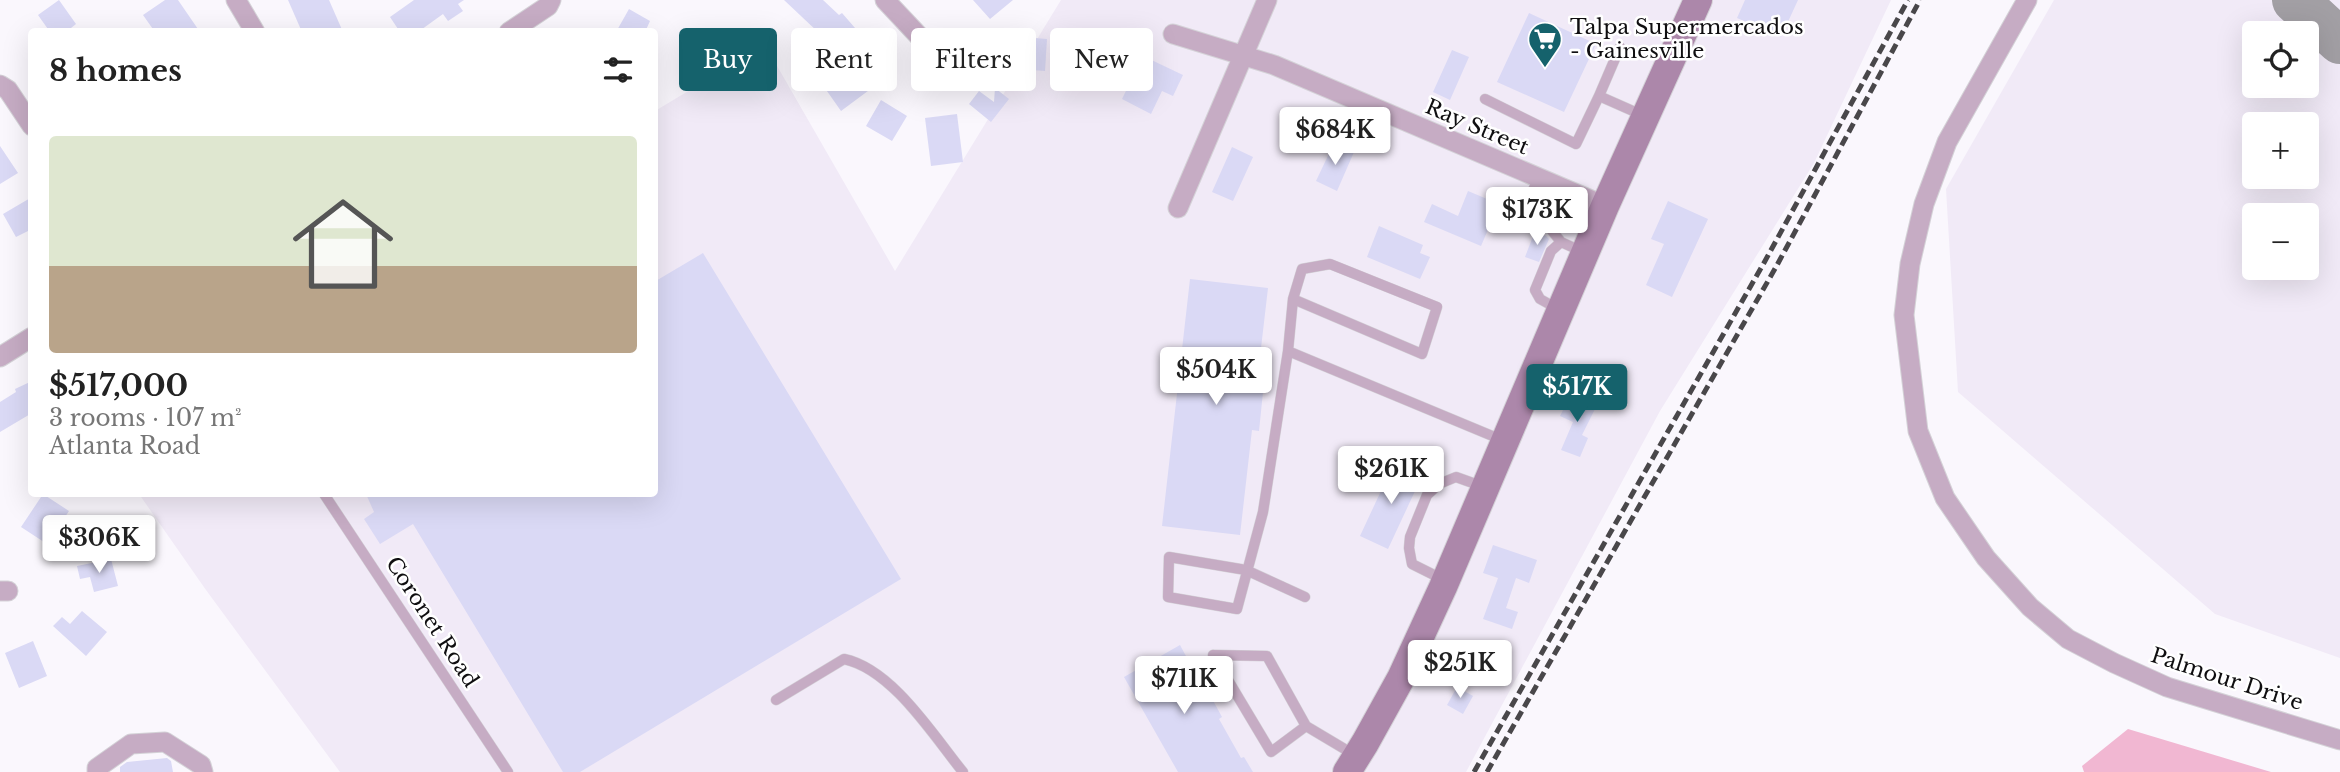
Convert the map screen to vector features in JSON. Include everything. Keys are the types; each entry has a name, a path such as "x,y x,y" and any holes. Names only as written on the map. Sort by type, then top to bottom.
{"main road":[{"path":"1352,764 1401,678 1486,488 1561,310 1573,247 1605,206 1698,0"}],"street":[{"path":"236,0 253,28"},
{"path":"515,28 548,6 551,0"},
{"path":"885,0 911,28"},
{"path":"1178,208 1267,0"},
{"name":"Palmour Drive","path":"2027,0 1947,142 1924,204 1910,264 1904,314 1918,431 1945,498 1986,558 2030,607 2068,639 2167,687 2340,740"},
{"name":"Ray Street","path":"1173,34 1274,65 1605,206"},
{"path":"0,85 8,90 28,121"},
{"path":"0,357 28,340"},
{"path":"97,772 97,768 131,744 165,742 201,765 203,772"}],"lane":[{"path":"1485,99 1576,144 1620,47"},
{"path":"1599,96 1645,117"},
{"path":"1539,178 1530,200 1534,208 1573,247"},
{"path":"1293,299 1422,354 1437,307 1330,264 1302,269 1293,299 1288,351 1263,512 1246,570 1237,608 1167,597 1169,558 1246,570 1305,597"},
{"path":"1288,351 1505,442"},
{"path":"1446,580 1412,564 1410,537 1427,495 1439,484 1456,477 1486,488"},
{"name":"Coronet Road","path":"326,497 508,772"},
{"path":"1306,726 1272,752 1213,655 1267,656 1306,726 1352,764"},
{"path":"776,700 844,659 858,662 878,673 908,704 963,772"}],"shaded area":[{"path":"1061,0 1891,0 1814,163 1660,411 1466,772 340,772 141,497 658,497 658,109 688,91 777,91 777,66 895,271 1005,91 1036,91 1036,41"},
{"path":"2054,0 2340,0 2340,658 2215,614 1958,392 1946,189"},
{"path":"2128,729 2271,772 2084,772 2082,766"}],"building":[{"path":"59,0 76,24 71,28 47,28 38,15"},
{"path":"165,0 178,0 197,28 152,28 143,15"},
{"path":"288,0 329,0 341,28 300,28"},
{"path":"414,0 464,0 458,4 463,11 448,21 443,14 424,28 397,28 390,17"},
{"path":"784,0 823,0 839,15 842,13 855,28 814,28"},
{"path":"973,0 1013,0 990,19"},
{"path":"1745,0 1798,0 1781,37 1737,18"},
{"path":"629,9 650,21 647,28 618,28"},
{"path":"1529,13 1596,44 1564,112 1497,82"},
{"path":"1036,38 1047,39 1045,71 1036,70"},
{"path":"1452,50 1469,57 1450,100 1433,92"},
{"path":"1153,61 1183,75 1173,96 1162,91 1151,114 1122,99 1126,91 1153,91"},
{"path":"827,91 868,91 841,111"},
{"path":"979,91 994,102 995,91 1009,99 991,122 969,104"},
{"path":"881,100 907,116 892,141 866,126"},
{"path":"957,114 963,162 931,166 925,118"},
{"path":"1334,143 1354,152 1337,191 1316,181"},
{"path":"0,146 18,173 0,184"},
{"path":"1232,147 1253,157 1233,201 1212,192"},
{"path":"1468,191 1499,204 1481,246 1424,222 1432,204 1458,216"},
{"path":"28,199 28,231 16,237 3,214"},
{"path":"1668,201 1708,219 1672,297 1646,285 1664,244 1651,239"},
{"path":"1379,226 1423,245 1420,253 1430,257 1420,279 1367,257"},
{"path":"1535,231 1549,239 1539,262 1525,257"},
{"path":"703,253 901,579 580,772 563,772 413,524 380,544 364,519 374,512 367,497 658,497 658,280"},
{"path":"1190,279 1268,288 1256,391 1263,392 1259,431 1252,430 1240,535 1162,526"},
{"path":"28,383 28,415 0,432 0,402 16,392 15,389"},
{"path":"1571,394 1596,407 1582,435 1588,438 1580,457 1561,450 1573,422 1560,416"},
{"path":"1394,463 1422,476 1388,549 1360,536"},
{"path":"41,497 48,497 69,511 47,544 21,527"},
{"path":"1493,545 1537,560 1529,583 1516,578 1506,608 1518,612 1512,629 1483,619 1498,578 1483,573"},
{"path":"111,559 118,586 94,592 90,577 80,579 77,566"},
{"path":"82,611 107,632 86,656 53,626 62,617 70,624"},
{"path":"33,641 47,676 19,688 5,653"},
{"path":"1180,645 1207,697 1210,695 1222,717 1219,719 1241,758 1244,757 1253,772 1178,772 1124,677"},
{"path":"1457,687 1473,696 1463,714 1447,705"},
{"path":"167,758 171,761 173,772 120,772 120,767 127,762"}],"taxiway":[{"path":"2295,0 2340,41"}],"railway":[{"path":"1474,772 1765,261 1908,0"},
{"path":"1487,772 1776,267 1920,0"}],"place":[{"name":"Talpa Supermercados - Gainesville","path":"1545,69"}]}
